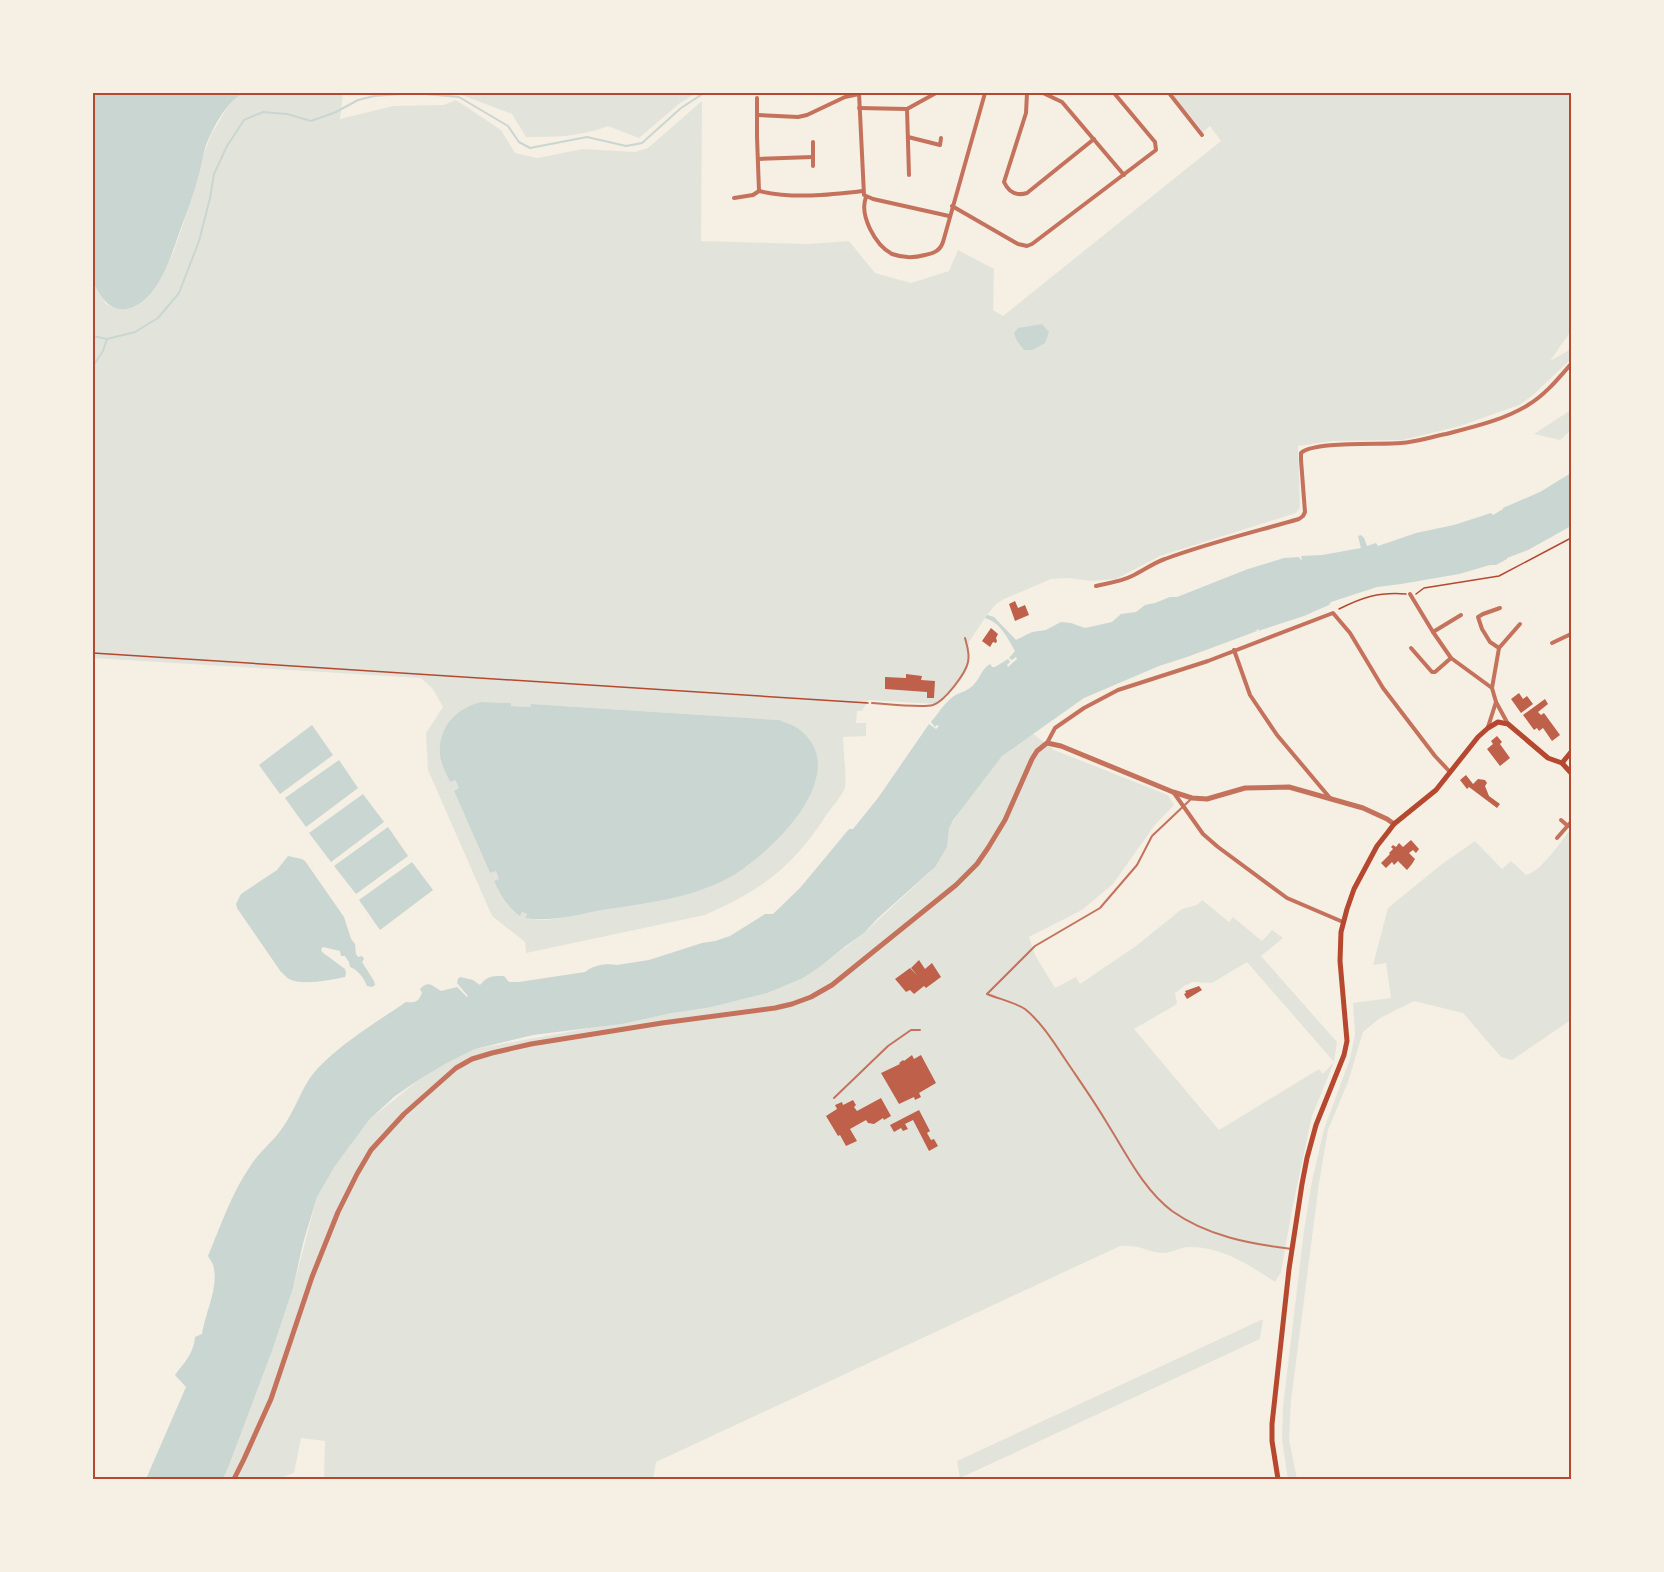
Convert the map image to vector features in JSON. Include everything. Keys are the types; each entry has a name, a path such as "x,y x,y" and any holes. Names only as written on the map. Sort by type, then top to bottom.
{"main road":[{"path":"1278,1479 1272,1441 1273,1409 1292,1250 1307,1158 1319,1116 1344,1055 1347,1041 1340,945 1343,922 1350,898 1377,846 1394,824 1436,790 1478,738 1498,722 1508,724 1548,758 1562,763 1571,773"},
{"path":"1562,763 1571,752"}],"street":[{"path":"757,115 798,117 859,93 863,191 866,197 865,214 874,236 886,250 907,258 919,257 934,253 943,242 985,93"},
{"path":"860,108 907,109 936,93"},
{"path":"1027,93 1027,107 1004,182 1017,195 1027,193 1094,139"},
{"path":"1043,93 1062,102 1124,175"},
{"path":"952,206 1018,244 1027,246 1156,150 1156,145 1113,93"},
{"path":"1169,93 1202,135"},
{"path":"757,98 759,191"},
{"path":"907,109 909,175"},
{"path":"908,137 940,145 941,138"},
{"path":"813,142 813,166"},
{"path":"758,159 813,157"},
{"path":"734,198 753,195 759,191 786,195 816,195 863,191"},
{"path":"866,197 949,216"},
{"path":"1096,586 1131,577 1162,560 1235,536 1299,519 1305,512 1301,453 1306,449 1334,445 1404,443 1496,419 1530,404 1571,364"},
{"path":"1410,594 1451,658 1492,688"},
{"path":"1499,648 1490,642 1478,617 1500,608"},
{"path":"234,1479 271,1399 312,1277 338,1212 357,1174 371,1150 404,1114 456,1068 472,1059 492,1053 543,1042 775,1008 811,997 847,973 956,885 977,864 1005,820 1032,759 1047,743 1055,728 1084,708 1118,690 1208,661 1333,613 1350,633 1383,688 1435,756 1451,772"},
{"path":"1433,632 1461,615"},
{"path":"1508,724 1496,702 1492,688 1499,648 1520,624"},
{"path":"1552,643 1571,634"},
{"path":"1410,648 1432,672 1451,658"},
{"path":"1234,650 1250,695 1277,735 1329,798"},
{"path":"1488,728 1496,702"},
{"path":"1047,743 1061,746 1192,798 1207,799 1245,788 1289,787 1363,808 1394,824"},
{"path":"1173,792 1203,834 1218,847 1287,898 1343,922"},
{"path":"1557,838 1569,824 1561,820"}],"lane":[{"path":"872,703 927,706 937,704 963,675 968,663 969,651 965,638"},
{"path":"1192,798 1152,836 1137,865 1100,908 1035,946 987,994 1023,1008 1039,1023 1099,1110 1132,1164 1153,1193 1170,1209 1187,1220 1222,1236 1292,1250"},
{"path":"834,1098 888,1046 911,1030 920,1030"}],"path":[{"path":"1333,613 1383,592 1416,594 1424,588 1499,576 1571,538"},
{"path":"93,653 872,703"}],"shaded area":[{"path":"93,93 243,93 225,109 209,138 190,203 164,272 150,295 130,308 117,309 107,303 93,282"},
{"path":"243,93 343,93 340,119 393,106 444,105 456,100 501,130 515,153 537,158 583,149 635,152 648,148 702,101 701,241 808,244 849,241 875,273 911,283 949,271 958,250 994,269 993,310 1003,316 1221,141 1210,126 1203,132 1171,93 1571,93 1571,331 1550,361 1571,349 1571,359 1532,396 1519,405 1460,426 1403,440 1333,441 1298,446 1300,507 1296,513 1160,556 1116,579 1090,581 1069,578 1051,579 1004,599 996,604 987,615 969,642 968,663 963,675 937,704 868,700 862,711 857,711 856,723 866,723 866,736 843,737 846,778 844,790 802,849 775,875 743,896 705,915 526,953 525,942 492,916 428,770 426,733 443,707 433,689 421,678 93,658 93,570 95,566 93,544 93,282 106,304 114,308 121,309 152,291 174,251 211,135 236,97","holes":["481,702 511,703 511,706 530,707 531,704 779,720 817,775 804,804 778,838 751,862 719,881 684,895 547,920 525,917 527,914 522,912 520,915 504,901 494,881 500,879 496,870 490,873 454,791 459,788 440,755 443,734 463,709"]},
{"path":"447,93 696,93 680,103 639,138 608,126 578,134 526,137 512,114 459,94"},
{"path":"1042,324 1049,332 1045,343 1032,350 1024,350 1014,333 1018,328"},
{"path":"1571,410 1571,430 1560,440 1534,434"},
{"path":"1571,473 1571,526 1496,565 1459,574 1377,587 1331,602 1304,616 1256,630 1159,666 1084,698 1002,756 954,819 949,828 947,847 935,867 864,933 803,978 767,993 711,1007 621,1024 533,1035 475,1049 447,1063 395,1096 369,1120 335,1166 317,1197 303,1243 293,1288 272,1351 223,1479 146,1479 186,1387 175,1375 191,1353 195,1337 202,1334 215,1277 213,1264 208,1256 244,1175 283,1127 315,1072 341,1047 362,1032 406,1002 418,1000 422,993 420,989 423,986 430,985 441,991 457,987 467,997 457,983 460,977 473,980 480,985 488,978 496,976 504,976 509,982 519,982 585,972 600,965 649,960 730,936 765,914 773,914 800,888 849,829 853,829 878,798 929,724 936,729 939,726 935,727 931,722 948,701 973,685 990,664 995,667 1008,659 1010,662 1008,667 1017,659 1016,657 1012,660 1009,658 1015,651 999,627 985,618 987,615 994,617 1016,640 1032,632 1046,630 1061,622 1085,628 1112,622 1121,614 1136,612 1145,605 1177,597 1248,569 1284,558 1299,557 1301,560 1301,556 1361,548 1358,536 1361,535 1367,546 1376,543 1378,546 1416,533 1454,525 1491,513 1493,515 1503,508 1540,492"},
{"path":"481,702 511,703 511,706 530,707 531,704 779,720 800,730 814,748 818,768 812,790 800,812 784,832 765,851 730,877 700,890 668,899 564,917 525,918 527,914 522,912 520,916 515,912 499,891 494,881 499,879 496,871 490,873 454,791 459,788 455,780 450,782 440,755 442,736 450,720 464,709"},
{"path":"312,725 333,755 280,794 259,765"},
{"path":"1032,733 1054,750 1168,795 1174,805 1154,826 1113,884 1082,910 1029,937 1035,955 1055,988 1076,977 1080,984 1136,946 1182,909 1197,905 1202,900 1229,922 1233,917 1262,941 1272,930 1283,938 1261,956 1337,1042 1334,1062 1312,1116 1281,1272 1275,1282 1245,1263 1212,1250 1189,1247 1161,1253 1132,1246 1120,1246 656,1462 653,1479 324,1479 325,1441 301,1438 294,1473 277,1479 223,1479 272,1351 293,1288 317,1197 335,1166 369,1120 420,1079 475,1049 672,1013 803,978 864,933 931,871 949,828 965,803 1002,756","holes":["1247,962 1334,1062 1323,1074 1319,1069 1219,1130 1134,1029 1177,1004 1175,993 1184,986 1193,982 1212,983"]},
{"path":"339,760 358,788 306,827 285,798"},
{"path":"363,794 384,822 331,862 309,833"},
{"path":"388,827 408,856 356,894 334,866"},
{"path":"1571,829 1571,1020 1512,1060 1501,1057 1463,1013 1414,1001 1380,1018 1363,1032 1348,1082 1328,1130 1319,1183 1291,1401 1289,1440 1297,1479 1288,1479 1282,1440 1283,1407 1312,1181 1324,1129 1350,1059 1355,1034 1353,1003 1391,998 1386,963 1373,965 1388,908 1442,864 1475,841 1502,869 1511,861 1526,875 1544,862"},
{"path":"288,856 305,861 344,917 351,939 355,944 356,954 364,959 362,962 374,981 375,985 372,987 367,986 356,970 350,967 345,956 341,956 340,951 323,947 322,952 345,969 345,977 309,982 289,979 281,972 237,908 236,904 241,894 277,870"},
{"path":"412,862 433,890 380,930 359,900"},
{"path":"1263,1319 1260,1339 960,1478 957,1461"}],"building":[{"path":"1015,601 1018,608 1025,605 1029,615 1015,621 1009,604"},
{"path":"991,628 998,634 996,643 993,642 990,647 982,641"},
{"path":"906,674 922,676 921,680 935,681 934,698 927,698 927,692 885,689 885,677 906,678"},
{"path":"1519,693 1523,699 1527,696 1533,704 1521,713 1511,699"},
{"path":"1545,699 1548,704 1538,712 1541,715 1544,713 1560,735 1552,741 1543,728 1539,731 1537,728 1534,730 1523,715"},
{"path":"1497,736 1510,758 1500,766 1487,749"},
{"path":"1466,775 1473,784 1478,779 1485,780 1489,796 1500,804 1497,808 1469,787 1467,789 1460,780"},
{"path":"1411,840 1419,849 1416,853 1413,850 1409,853 1415,859 1407,870 1398,861 1394,865 1392,862 1386,868 1381,863 1390,854 1393,845 1396,847 1399,843 1403,847"},
{"path":"919,960 925,969 932,963 941,977 914,994 910,990 906,992 895,979 910,968 917,975 911,968"},
{"path":"1199,986 1202,990 1187,999 1185,991"},
{"path":"912,1055 914,1059 921,1055 936,1083 919,1093 921,1097 915,1100 914,1097 899,1104 881,1073"},
{"path":"881,1098 891,1116 874,1124 866,1120 850,1129 857,1141 846,1146 826,1116 837,1109 835,1105 842,1102 843,1105 853,1100 857,1111"},
{"path":"919,1110 930,1131 927,1133 938,1146 929,1151 913,1120 905,1124 908,1129 903,1131 901,1128 894,1132 890,1125"}],"waterway":[{"path":"93,336 107,339 135,332 158,318 179,293 199,241 214,174 227,146 244,120 263,112 287,114 311,121 336,112 358,100 374,96 414,93 459,97 508,126 519,142 530,148 587,137 626,146 642,143 681,108 704,93"},
{"path":"93,366 103,351 107,339"}]}
